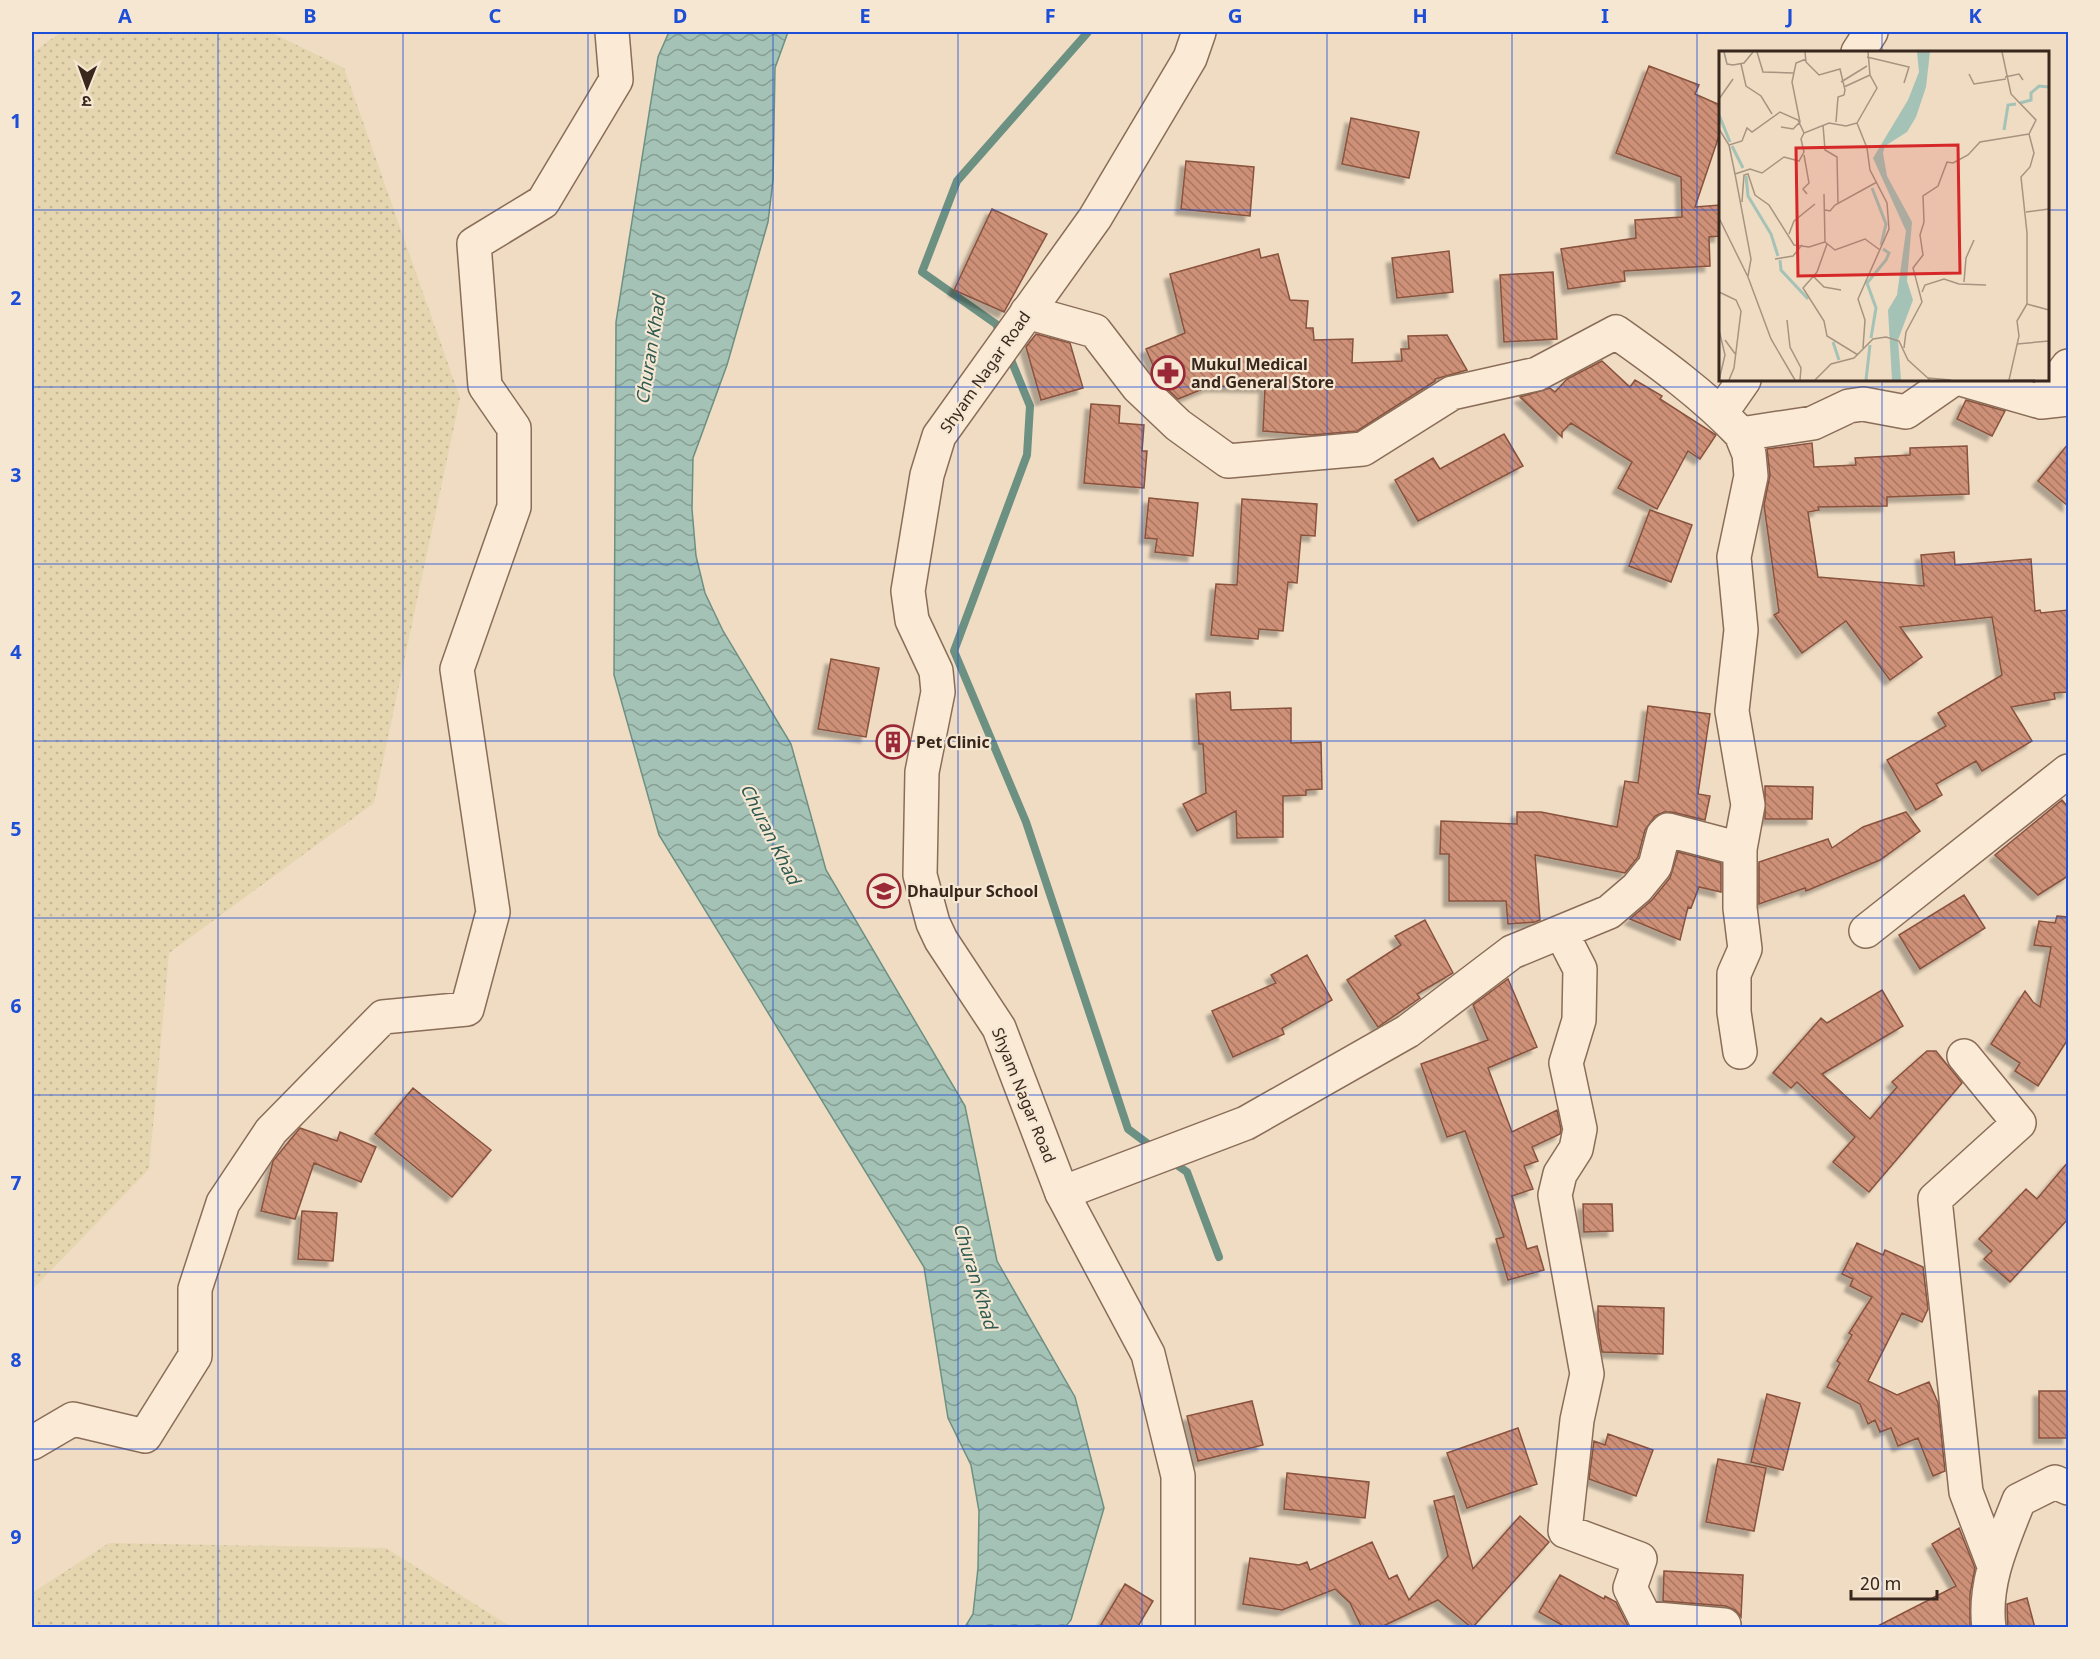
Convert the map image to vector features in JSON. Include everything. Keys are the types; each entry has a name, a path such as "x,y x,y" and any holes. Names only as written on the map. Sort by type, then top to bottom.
{"street":[{"path":"32,1443 73,1419 145,1436 195,1356 195,1290 224,1203 271,1131 383,1017 466,1010 493,912 457,669 514,507 514,428 485,386 474,244 543,202 616,80 612,32"},
{"name":"Shyam Nagar Road","path":"1178,1628 1178,1476 1148,1354 1062,1193 999,1028 941,940 933,923 920,875 922,772 938,692 936,671 912,620 908,606 908,591 927,475 939,436 1095,218 1190,58 1199,32"},
{"path":"1859,51 1871,32"},
{"path":"1027,312 1095,331 1138,387 1178,425 1228,461 1363,449 1452,393 1537,374 1616,332 1662,364 1731,423 1749,454 1750,476 1734,557 1741,630 1732,711 1748,805 1740,849 1740,908 1745,949 1734,974 1734,1012 1740,1052"},
{"path":"1969,381 2055,400 2068,366"},
{"path":"1731,423 1744,381"},
{"path":"1731,423 1813,423 1849,406 1863,404 1906,412 1951,381"},
{"path":"1866,931 2068,771"},
{"path":"1062,1193 1246,1123 1408,1031 1512,952 1609,912 1637,888 1655,866 1663,835 1668,830 1740,849"},
{"path":"1561,932 1580,969 1579,1020 1566,1063 1580,1129 1575,1149 1560,1174 1555,1195 1587,1374 1577,1420 1565,1531 1640,1559 1630,1588 1645,1618 1724,1624 1724,1628"},
{"path":"1964,1056 2019,1123 1935,1199 1966,1492 1994,1566"},
{"path":"1989,1628 1987,1602 1994,1566 2019,1500 2055,1482 2068,1488"}],"shaded area":[{"path":"61,32 270,32 344,68 460,398 374,803 169,953 149,1169 32,1290 32,53"},
{"path":"109,1543 386,1548 511,1627 32,1627 32,1593"}],"water":[{"name":"Churan Khad","path":"669,32 788,32 775,68 773,180 768,222 727,365 693,458 692,509 696,556 705,593 723,631 791,744 826,870 965,1106 997,1261 1075,1397 1104,1508 1071,1620 1065,1627 965,1627 973,1614 978,1568 979,1511 971,1465 948,1418 924,1267 659,835 614,675 616,322 658,57"}],"building":[{"path":"1649,66 1699,85 1695,94 1719,105 1719,136 1695,207 1719,205 1719,236 1709,237 1710,266 1624,271 1625,281 1568,289 1561,249 1636,238 1635,220 1682,217 1681,177 1616,153"},
{"path":"1351,118 1419,132 1409,178 1342,164"},
{"path":"1186,161 1254,167 1250,216 1181,209"},
{"path":"992,209 1047,234 1004,312 954,290"},
{"path":"1259,249 1261,258 1278,254 1290,300 1308,301 1306,328 1313,328 1314,340 1353,339 1352,363 1402,361 1401,349 1409,349 1408,336 1447,335 1467,370 1435,379 1357,431 1312,435 1263,431 1265,387 1210,386 1178,399 1160,382 1146,349 1185,333 1170,274"},
{"path":"1449,251 1453,292 1397,298 1392,258"},
{"path":"1553,272 1557,339 1504,342 1500,275"},
{"path":"1036,334 1070,343 1083,388 1041,400 1026,347"},
{"path":"1602,361 1630,387 1635,380 1662,396 1660,399 1716,435 1700,459 1688,451 1657,509 1618,488 1632,462 1571,423 1562,432 1562,437 1520,397 1550,388 1555,392 1567,379"},
{"path":"1966,400 2005,411 1992,436 1957,419"},
{"path":"1091,404 1120,406 1119,423 1144,425 1142,451 1147,451 1144,488 1084,483"},
{"path":"1504,434 1523,466 1418,521 1395,480 1433,458 1440,469"},
{"path":"1812,443 1814,467 1856,465 1855,458 1910,455 1910,448 1967,446 1969,494 1887,497 1887,506 1818,507 1819,510 1808,512 1818,577 1924,586 1921,555 1954,552 1955,565 2031,559 2035,611 2040,610 2041,613 2068,610 2068,692 2054,693 2055,699 2011,707 2032,741 1982,771 1976,761 1936,784 1942,795 1916,810 1887,760 1946,726 1938,713 2002,675 1992,617 1900,627 1922,657 1890,680 1846,621 1802,653 1774,615 1779,612 1764,505 1770,475 1767,449"},
{"path":"2068,444 2068,506 2038,481"},
{"path":"1149,498 1198,503 1193,556 1155,552 1157,539 1145,538"},
{"path":"1242,499 1317,504 1315,536 1301,535 1297,583 1288,582 1283,631 1259,629 1258,639 1211,635 1216,584 1237,585"},
{"path":"1650,510 1692,525 1671,582 1629,566"},
{"path":"831,659 879,668 866,737 818,729"},
{"path":"1230,692 1231,710 1291,708 1291,743 1321,742 1322,789 1306,790 1306,795 1283,796 1283,837 1237,838 1236,811 1197,831 1183,804 1206,793 1203,744 1199,744 1196,694"},
{"path":"1648,706 1710,714 1698,794 1710,796 1705,820 1672,812 1664,812 1655,816 1645,830 1638,857 1625,873 1535,855 1540,920 1535,922 1508,924 1506,901 1449,901 1449,854 1440,854 1441,821 1517,824 1517,812 1541,812 1617,827 1625,781 1638,783"},
{"path":"1765,786 1813,787 1812,819 1765,819"},
{"path":"2062,800 2068,807 2068,876 2038,895 1995,855"},
{"path":"1906,812 1920,831 1880,860 1806,891 1805,888 1759,904 1759,862 1828,839 1832,848 1863,827"},
{"path":"1678,852 1721,863 1721,892 1699,887 1691,908 1688,907 1680,940 1630,919 1652,900 1670,878"},
{"path":"1964,895 1985,928 1920,969 1899,935"},
{"path":"2057,916 2068,917 2068,1039 2038,1086 2015,1071 2020,1063 1991,1044 2025,991 2040,1007 2051,947 2034,945 2039,921 2055,923"},
{"path":"1425,920 1453,973 1417,994 1420,998 1378,1027 1347,980 1401,945 1395,936"},
{"path":"1307,955 1332,1000 1282,1028 1284,1034 1233,1057 1212,1011 1276,983 1271,975"},
{"path":"1508,979 1537,1047 1488,1068 1512,1132 1557,1110 1561,1129 1560,1134 1532,1147 1538,1161 1524,1166 1533,1189 1512,1196 1527,1249 1537,1246 1544,1270 1508,1280 1496,1239 1504,1237 1465,1131 1447,1137 1421,1064 1488,1040 1473,1005"},
{"path":"1882,990 1903,1026 1822,1074 1870,1119 1897,1087 1892,1082 1927,1051 1936,1051 1962,1083 1869,1192 1833,1162 1855,1137 1797,1082 1791,1088 1773,1073 1821,1018 1827,1023"},
{"path":"413,1088 491,1150 452,1197 375,1134"},
{"path":"300,1128 337,1141 340,1132 376,1147 361,1182 314,1163 295,1219 261,1211 273,1161"},
{"path":"2068,1162 2068,1219 2010,1282 1984,1259 1992,1251 1979,1239 2026,1189 2037,1199"},
{"path":"1583,1204 1612,1204 1613,1231 1584,1232"},
{"path":"302,1211 337,1213 333,1261 298,1259"},
{"path":"1857,1243 1883,1255 1885,1250 1923,1267 1928,1309 1922,1322 1902,1313 1868,1381 1897,1395 1929,1382 1938,1403 1945,1471 1933,1476 1918,1438 1898,1446 1891,1428 1880,1432 1875,1420 1868,1424 1860,1404 1827,1387 1840,1363 1837,1361 1852,1335 1849,1333 1872,1297 1850,1286 1853,1279 1842,1274"},
{"path":"1598,1306 1664,1308 1663,1354 1602,1352 1598,1327"},
{"path":"2039,1391 2068,1391 2068,1438 2039,1438"},
{"path":"1767,1394 1800,1403 1783,1470 1751,1462"},
{"path":"1252,1401 1263,1445 1198,1461 1187,1416"},
{"path":"1518,1428 1537,1484 1467,1508 1447,1453"},
{"path":"1608,1434 1653,1450 1636,1496 1589,1479 1594,1441 1605,1445"},
{"path":"1718,1459 1766,1468 1754,1531 1706,1522"},
{"path":"1287,1473 1369,1482 1365,1518 1284,1509"},
{"path":"1454,1496 1473,1569 1520,1516 1549,1542 1472,1628 1438,1600 1379,1628 1362,1628 1350,1603 1335,1589 1282,1610 1243,1604 1250,1558 1299,1565 1307,1562 1310,1570 1372,1542 1389,1579 1397,1575 1409,1600 1448,1556 1434,1501"},
{"path":"1959,1528 1975,1568 1970,1594 1970,1628 1874,1628 1956,1586 1932,1544"},
{"path":"1664,1571 1743,1575 1741,1617 1735,1610 1726,1606 1663,1601"},
{"path":"1560,1575 1604,1599 1605,1596 1616,1602 1629,1628 1567,1628 1539,1612"},
{"path":"1125,1584 1153,1601 1137,1628 1099,1628"},
{"path":"2027,1598 2035,1628 2008,1628 2007,1604"}],"waterway":[{"path":"1000,334 996,324 922,272 957,181 1088,32"},
{"path":"1009,355 1030,406 1027,455 954,651 1026,822 1128,1129 1156,1150"},
{"path":"1171,1161 1187,1172 1219,1257"}],"place":[{"name":"Mukul Medical and General Store","path":"1168,373"},
{"name":"Pet Clinic","path":"893,742"},
{"name":"Dhaulpur School","path":"884,891"}]}
